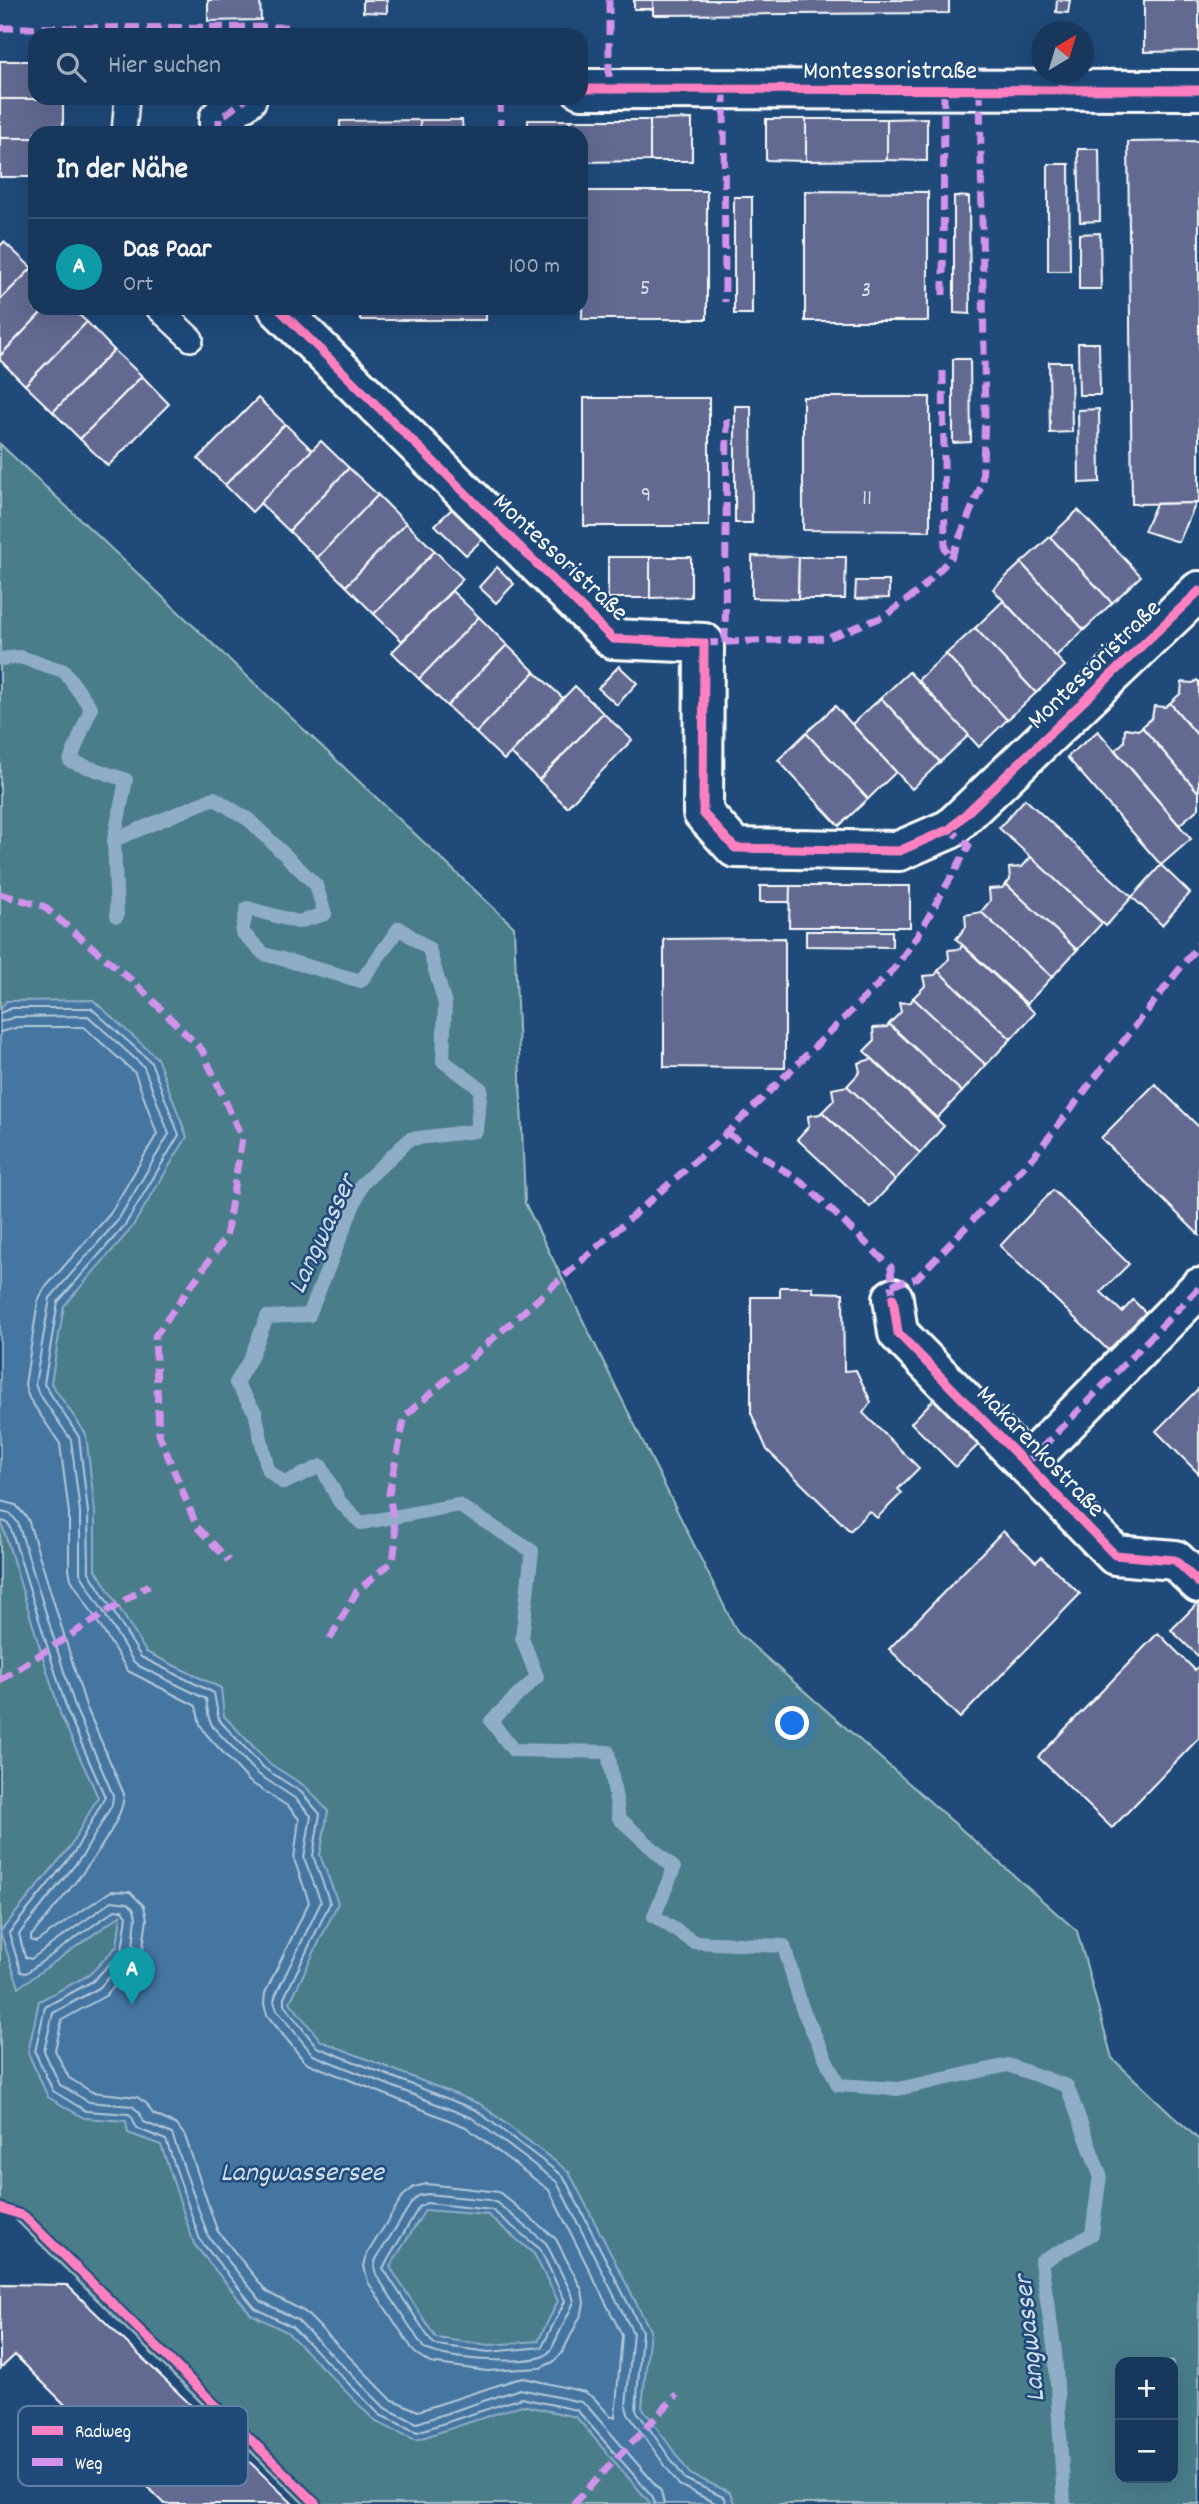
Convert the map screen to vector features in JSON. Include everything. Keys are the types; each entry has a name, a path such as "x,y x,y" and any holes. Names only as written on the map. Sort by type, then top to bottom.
{"street":[{"name":"Montessoristraße","path":"588,89 1199,90"},
{"path":"219,126 219,119 238,105"},
{"name":"Montessoristraße","path":"285,315 613,639 704,643 703,813 735,848 900,851 950,829 1199,591"},
{"name":"Makarenkostraße","path":"1027,1463 1199,1288"},
{"name":"Makarenkostraße","path":"892,1298 898,1333 1115,1555 1175,1560 1199,1583"}],"lane":[{"path":"125,126 126,105"},
{"path":"165,315 191,339"}],"green space":[{"path":"0,444 514,927 525,1203 737,1632 1077,1931 1112,2058 1199,2140 1199,2504 304,2504 248,2449 248,2406 205,2406 0,2204"}],"water":[{"name":"Langwassersee","path":"93,1000 157,1058 187,1137 131,1229 64,1306 51,1383 86,1434 95,1512 95,1568 146,1652 221,1688 224,1716 269,1763 306,1787 328,1811 320,1855 338,1903 290,2002 321,2041 480,2104 569,2172 650,2330 642,2407 690,2474 729,2492 735,2504 651,2504 576,2417 522,2405 416,2440 376,2422 287,2332 251,2314 194,2244 161,2145 128,2133 126,2121 84,2118 48,2097 28,2053 39,2001 89,1975 117,1946 121,1915 19,1987 0,1932 70,1847 98,1797 61,1716 0,1518 0,1010 6,1001","holes":["425,2210 488,2215 534,2254 558,2301 538,2341 489,2345 436,2338 390,2267"]}],"building":[{"path":"208,0 260,0 261,20 208,21"},
{"path":"363,0 387,0 387,13 363,12"},
{"path":"634,0 653,0 653,9 634,9"},
{"path":"653,0 949,0 949,13 653,15"},
{"path":"1057,0 1070,0 1068,13 1056,12"},
{"path":"1144,0 1199,0 1199,51 1144,52"},
{"path":"0,61 28,61 28,99 0,99"},
{"path":"0,99 28,99 28,105 63,105 63,126 28,126 28,138 0,138"},
{"path":"927,118 927,161 887,160 887,119"},
{"path":"692,119 692,161 650,161 650,120"},
{"path":"766,119 806,119 806,161 766,160"},
{"path":"806,119 887,119 887,160 806,161"},
{"path":"420,120 420,126 340,126 340,121"},
{"path":"420,120 462,120 462,126 420,126"},
{"path":"528,120 570,120 570,126 528,126"},
{"path":"570,120 650,120 650,161 588,162 588,126 570,126"},
{"path":"0,138 28,138 28,177 0,177"},
{"path":"1199,141 1199,503 1132,504 1128,142"},
{"path":"1078,149 1099,149 1100,221 1080,222"},
{"path":"1048,164 1069,164 1070,271 1048,271"},
{"path":"588,191 707,191 707,319 582,319 582,315 588,315"},
{"path":"805,191 928,192 928,321 805,321"},
{"path":"954,196 969,197 970,314 954,313"},
{"path":"734,197 752,197 752,314 734,314"},
{"path":"1100,233 1101,289 1079,289 1079,234"},
{"path":"4,242 28,264 28,272 0,300 0,246"},
{"path":"28,272 28,315 39,315 0,356 0,300"},
{"path":"39,315 79,315 87,322 25,385 0,360 0,356"},
{"path":"360,315 486,315 486,320 360,320"},
{"path":"87,322 114,350 53,412 25,385"},
{"path":"1078,343 1099,343 1100,395 1079,395"},
{"path":"114,350 142,376 80,439 53,412"},
{"path":"953,359 970,359 971,442 953,443"},
{"path":"1049,362 1071,362 1072,432 1050,433"},
{"path":"142,376 169,404 108,466 80,439"},
{"path":"803,397 930,397 930,531 803,530"},
{"path":"258,398 285,424 225,485 198,459"},
{"path":"584,398 709,398 709,526 584,526"},
{"path":"735,406 751,406 752,523 735,523"},
{"path":"1099,409 1100,482 1079,483 1078,410"},
{"path":"285,424 312,450 252,512 225,485"},
{"path":"321,441 349,468 289,531 260,503"},
{"path":"349,468 378,495 317,558 289,531"},
{"path":"378,495 406,523 346,586 317,558"},
{"path":"1196,503 1179,542 1144,531 1156,504"},
{"path":"454,507 485,537 466,555 435,525"},
{"path":"1078,510 1141,576 1112,603 1050,537"},
{"path":"406,523 435,551 374,614 346,586"},
{"path":"1050,537 1112,603 1084,630 1021,563"},
{"path":"435,551 463,579 402,641 374,614"},
{"path":"752,556 799,557 798,599 752,598"},
{"path":"608,557 650,557 650,598 608,598"},
{"path":"650,557 691,557 691,597 650,598"},
{"path":"799,557 846,557 845,599 798,599"},
{"path":"1021,563 1084,630 1055,657 993,589"},
{"path":"497,567 514,584 496,603 479,587"},
{"path":"856,581 889,581 889,598 855,599"},
{"path":"452,591 479,617 419,679 392,652"},
{"path":"1003,601 1065,666 1036,693 975,628"},
{"path":"479,617 507,645 447,706 419,679"},
{"path":"975,628 1036,693 1007,720 946,654"},
{"path":"507,645 535,672 476,733 447,706"},
{"path":"946,654 1007,720 979,747 918,680"},
{"path":"619,666 637,683 617,705 598,688"},
{"path":"535,672 563,698 504,760 476,733"},
{"path":"909,672 969,735 940,762 881,698"},
{"path":"1197,680 1199,737 1170,703 1181,693 1182,682 1193,683"},
{"path":"575,686 603,713 539,780 511,753"},
{"path":"881,698 940,762 912,789 852,724"},
{"path":"1170,703 1199,737 1199,793 1142,727 1152,718 1154,706 1165,707"},
{"path":"835,706 896,772 868,799 806,733"},
{"path":"603,713 632,740 567,807 539,780"},
{"path":"1142,727 1199,793 1199,808 1179,825 1115,750 1124,742 1125,728 1138,730"},
{"path":"1098,731 1191,839 1161,865 1067,757"},
{"path":"806,733 868,799 839,826 778,760"},
{"path":"1025,799 1132,897 1106,926 999,828"},
{"path":"1031,857 1102,923 1077,950 1006,884 1010,880 1009,868 1022,867"},
{"path":"1161,865 1190,893 1162,925 1132,897"},
{"path":"1006,884 1077,950 1052,977 981,912 990,901 989,889 1002,888"},
{"path":"760,886 790,886 790,902 760,902"},
{"path":"790,886 910,886 910,927 789,927"},
{"path":"981,912 1052,977 1027,1004 956,939 966,927 965,915"},
{"path":"806,931 892,931 892,947 806,946"},
{"path":"785,938 785,1068 664,1067 664,939"},
{"path":"962,945 1035,1013 1011,1039 938,971 949,959 948,950 960,949"},
{"path":"938,971 1011,1039 986,1065 913,998 925,986 923,976 935,975"},
{"path":"913,998 986,1065 962,1092 889,1024 901,1012 899,1003 911,1002"},
{"path":"889,1024 962,1092 937,1118 864,1051 874,1041 873,1028 887,1027"},
{"path":"872,1059 944,1126 920,1153 847,1086 860,1072 858,1063"},
{"path":"1155,1084 1199,1127 1199,1235 1101,1138"},
{"path":"847,1086 920,1153 895,1180 822,1112 834,1100 832,1089"},
{"path":"822,1112 895,1180 870,1207 797,1139 809,1126 808,1116"},
{"path":"1053,1190 1129,1264 1101,1292 1122,1312 1133,1300 1147,1314 1110,1352 1000,1246"},
{"path":"780,1287 813,1287 813,1292 843,1293 844,1371 856,1370 871,1402 863,1413 919,1468 898,1489 902,1493 877,1518 869,1511 850,1531 767,1450 751,1413 751,1297 780,1297"},
{"path":"1199,1388 1199,1474 1156,1431"},
{"path":"934,1399 980,1443 956,1467 911,1423"},
{"path":"1003,1531 1036,1562 1041,1557 1080,1594 960,1718 889,1649"},
{"path":"1199,1602 1199,1657 1171,1630"},
{"path":"1158,1633 1195,1670 1199,1665 1199,1738 1112,1828 1038,1757"},
{"path":"0,2284 67,2285 192,2406 66,2406 15,2355 0,2369"},
{"path":"248,2460 293,2504 165,2504 147,2486 248,2486"}],"waterway":[{"name":"Langwasser","path":"0,659 20,657 64,671 91,708 70,761 126,780 114,840 117,916"},
{"name":"Langwasser","path":"114,840 214,798 249,820 316,885 325,914 298,922 247,908 242,932 264,954 361,981 399,928 429,949 445,1004 443,1061 481,1089 476,1131 410,1139 362,1184 309,1315 267,1317 250,1359 236,1383 255,1412 268,1470 284,1483 321,1466 339,1501 361,1523 458,1505 532,1551 522,1638 537,1677 491,1721 513,1750 608,1752 619,1818 674,1868 654,1916 694,1942 784,1946 802,2008 838,2085 898,2089 1008,2065 1067,2086 1100,2175 1092,2234 1041,2262 1055,2352 1064,2504"}],"marked path":[{"path":"609,0 609,90"},
{"path":"0,28 294,27"},
{"path":"724,89 725,302"},
{"path":"943,295 944,90"},
{"path":"704,643 828,638 885,616 919,591 951,558 982,484 985,417 980,90"},
{"path":"219,126 219,119 238,105"},
{"path":"500,105 501,126"},
{"path":"943,371 945,548 951,558"},
{"path":"725,643 727,415"},
{"path":"330,1639 357,1591 393,1561 396,1538 389,1493 405,1416 727,1133 894,969 918,935 969,846 950,829"},
{"path":"0,894 43,906 136,984 202,1050 242,1138 226,1237 155,1336 159,1434 197,1527 229,1561"},
{"path":"892,1285 917,1278 1035,1155 1199,944"},
{"path":"727,1133 802,1182 891,1267 893,1304"},
{"path":"1027,1463 1199,1288"},
{"path":"0,1680 149,1585"},
{"path":"573,2504 677,2395"}],"cycle path":[{"path":"588,89 1199,90"},
{"path":"285,315 613,639 704,643 703,813 735,848 899,851 950,829 1199,591"},
{"path":"893,1298 898,1333 1115,1555 1175,1560 1199,1583"},
{"path":"0,2208 24,2216 217,2406"},
{"path":"248,2437 316,2504"}],"place":[{"name":"Das Paar","path":"132,2005"}]}
